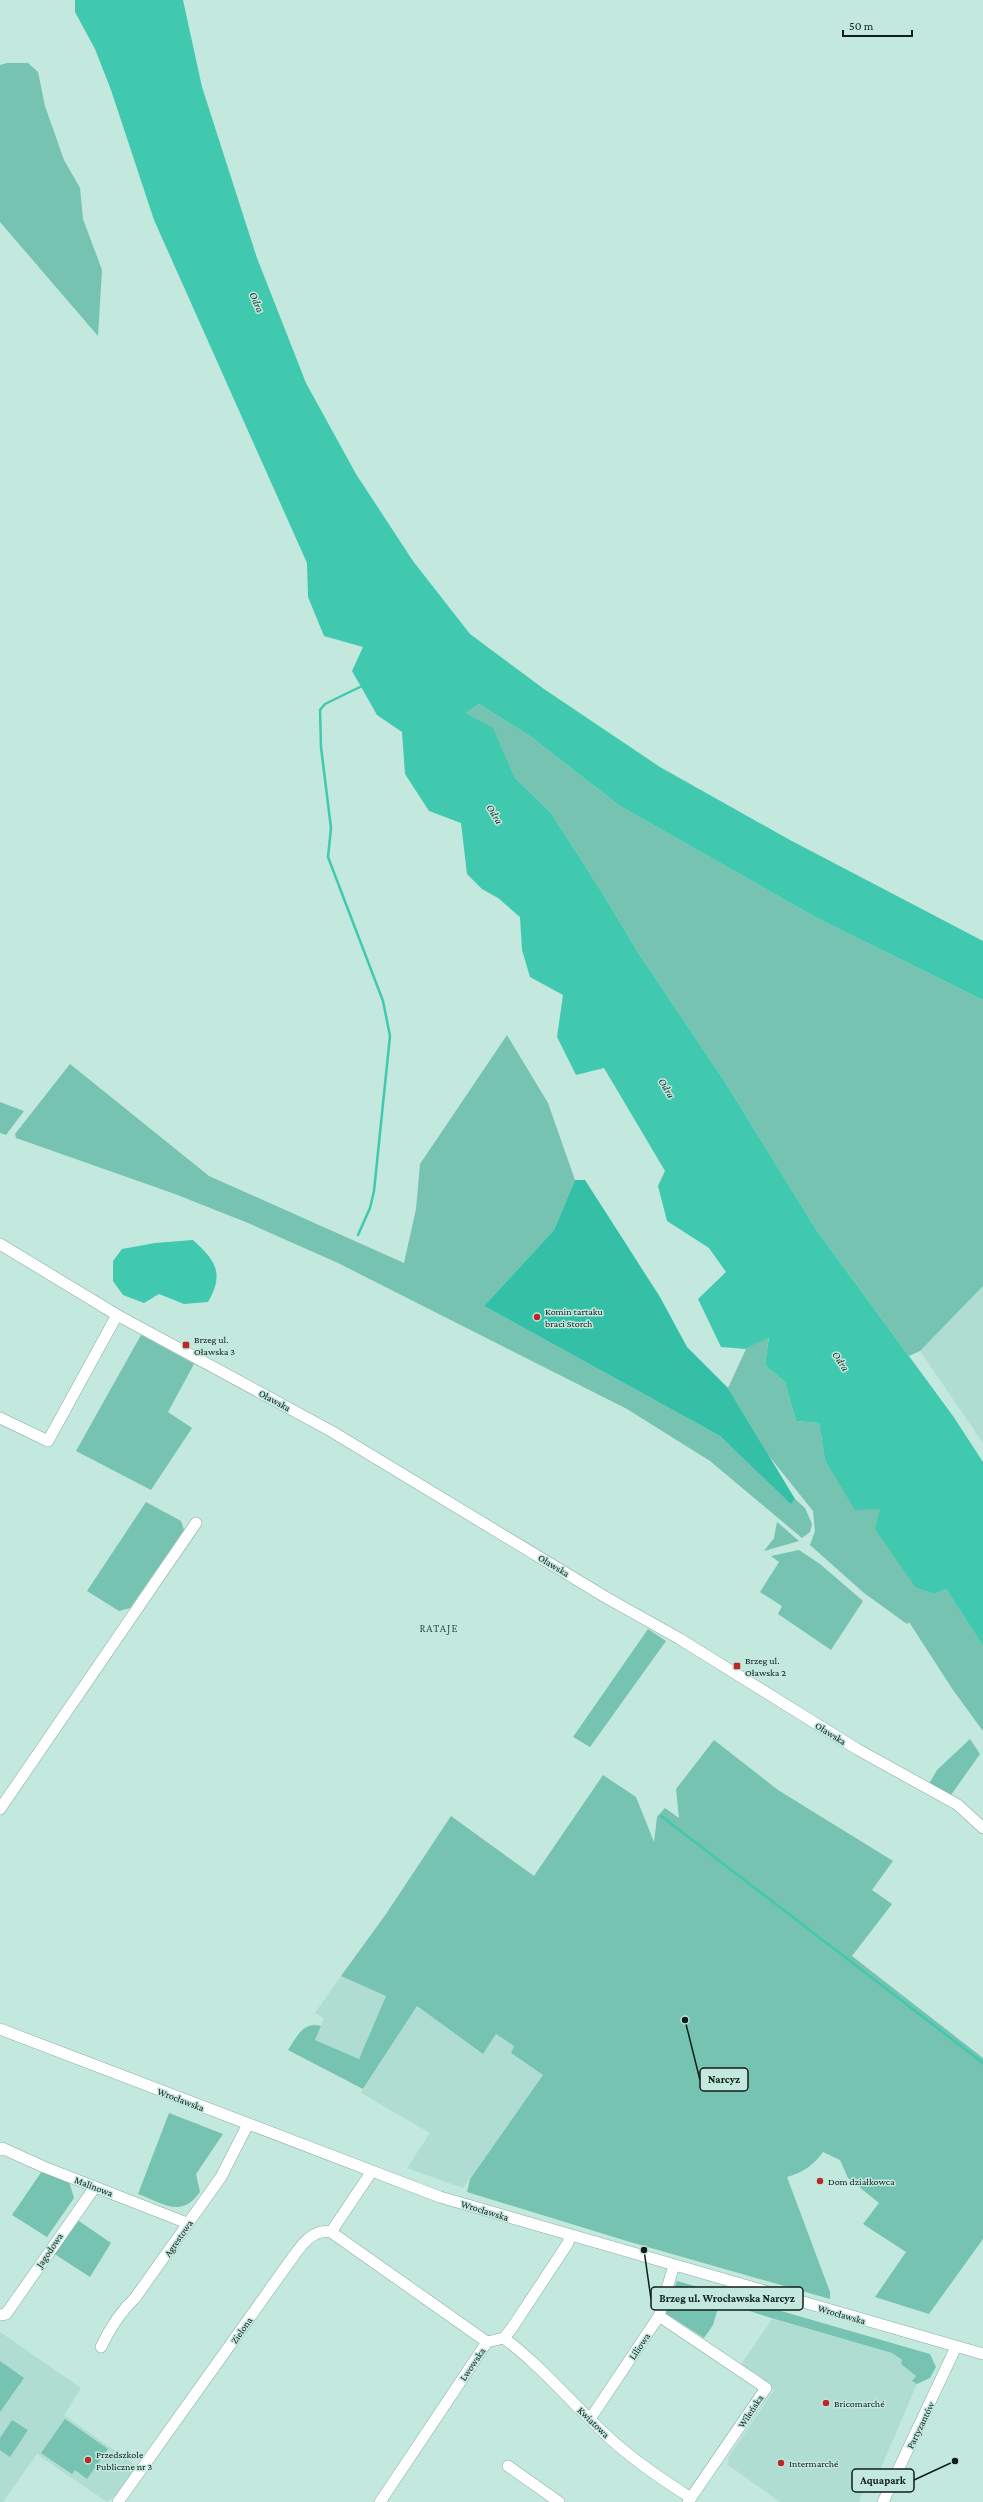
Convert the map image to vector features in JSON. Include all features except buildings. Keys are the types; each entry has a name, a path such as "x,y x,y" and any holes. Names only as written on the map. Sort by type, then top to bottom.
{"street":[{"name":"Oławska","path":"0,1244 117,1315 330,1430 607,1598 680,1639 857,1749 958,1805 983,1828"},
{"path":"0,1418 48,1441 117,1315"},
{"path":"0,1809 196,1523"},
{"name":"Wrocławska","path":"0,2029 440,2197 983,2354"},
{"name":"Agrestowa","path":"101,2347 120,2314 135,2298 221,2177 248,2124"},
{"name":"Malinowa","path":"1,2149 187,2223"},
{"path":"372,2171 331,2232 487,2342"},
{"name":"Jagodowa","path":"3,2315 94,2187"},
{"name":"Zielona","path":"123,2501 303,2244 318,2233 331,2232"},
{"path":"504,2338 568,2244 570,2235"},
{"name":"Liliowa","path":"590,2419 659,2316 674,2265"},
{"name":"Wileńska","path":"659,2316 766,2388 690,2500"},
{"name":"Lwowska","path":"380,2502 487,2342 504,2338"},
{"name":"Kwiatowa","path":"504,2338 539,2366 590,2419 626,2453 690,2500"},
{"name":"Partyzantów","path":"883,2502 956,2347"},
{"path":"508,2466 559,2502"}],"shaded area":[{"path":"7,63 28,63 38,72 45,106 64,160 80,188 83,219 102,270 98,336 0,222 0,65"},
{"path":"479,704 530,736 620,806 817,918 983,1000 983,1286 920,1351 909,1356 817,1231 725,1082 639,954 603,894 551,813 515,778 493,729 464,713"},
{"path":"507,1035 548,1103 575,1180 554,1230 484,1306 720,1436 791,1503 795,1499 805,1508 812,1524 810,1532 802,1538 710,1461 627,1409 338,1263 248,1223 175,1194 16,1138 15,1134 70,1064 209,1176 404,1263 416,1209 420,1164"},
{"path":"0,1102 24,1111 6,1135 0,1133"},
{"path":"575,1180 585,1180 660,1297 687,1347 728,1388 795,1499 791,1504 720,1436 484,1306 554,1230"},
{"path":"983,1286 983,1443 920,1351"},
{"path":"141,1335 194,1364 168,1412 192,1428 151,1490 76,1451"},
{"path":"769,1336 765,1365 785,1382 796,1421 819,1423 825,1460 880,1509 916,1588 934,1594 946,1589 983,1646 983,1731 953,1690 909,1622 907,1624 864,1593 810,1545 815,1531 813,1511 769,1456 728,1388 746,1349"},
{"path":"146,1502 181,1521 184,1530 130,1608 119,1611 87,1591"},
{"path":"777,1522 799,1541 764,1551 774,1538"},
{"path":"799,1550 820,1564 863,1601 831,1650 778,1614 782,1606 760,1592 779,1562 771,1556"},
{"path":"648,1629 666,1641 590,1747 573,1737"},
{"path":"970,1739 980,1754 951,1795 929,1784 937,1770"},
{"path":"714,1740 778,1790 893,1861 872,1890 892,1904 852,1956 983,2058 983,2239 929,2314 875,2297 906,2252 863,2224 879,2203 848,2178 840,2160 823,2152 816,2161 807,2168 787,2177 830,2292 830,2299 630,2242 467,2192 470,2179 543,2075 511,2053 514,2046 496,2034 483,2054 417,2006 363,2089 288,2050 297,2036 305,2028 315,2025 321,2026 315,2040 359,2059 386,1996 341,1976 386,1914 451,1816 534,1876 603,1775 636,1797 654,1842 657,1817 665,1808 679,1818 676,1789"},
{"path":"341,1976 386,1996 359,2059 315,2040 324,2018 315,2013"},
{"path":"417,2006 483,2054 496,2034 514,2046 511,2053 543,2075 463,2188 407,2168 430,2133 361,2093"},
{"path":"169,2113 223,2134 196,2174 200,2192 186,2205 179,2207 164,2204 138,2194"},
{"path":"42,2171 69,2182 74,2198 47,2237 12,2215"},
{"path":"76,2219 111,2243 90,2277 53,2253"},
{"path":"677,2281 930,2354 936,2367 930,2378 917,2384 912,2381 916,2376 901,2364 902,2360 892,2353 771,2318 720,2301 713,2325 704,2338 665,2313"},
{"path":"772,2319 892,2353 902,2361 901,2364 916,2376 912,2381 917,2384 877,2477 871,2475 859,2502 780,2502 727,2464 729,2460 728,2458 774,2390 740,2366"},
{"path":"0,2332 81,2388 64,2415 138,2467 118,2493 107,2502 37,2454 3,2502 0,2502"},
{"path":"0,2361 24,2378 0,2412"},
{"path":"65,2419 108,2449 87,2479 75,2470 72,2474 41,2453"},
{"path":"12,2420 28,2430 10,2457 0,2450 0,2438"}],"water":[{"name":"Odra","path":"75,0 183,0 202,87 257,258 306,383 356,474 413,561 470,634 544,689 660,767 790,840 983,941 983,1000 817,918 620,806 530,736 479,704 465,713 493,728 515,778 551,813 603,894 639,954 725,1082 817,1231 953,1416 983,1462 983,1646 946,1589 934,1594 916,1588 875,1529 880,1509 855,1510 825,1460 819,1423 796,1421 785,1382 765,1365 769,1337 746,1349 721,1347 698,1299 726,1272 709,1248 667,1221 658,1186 665,1171 604,1068 576,1075 557,1037 563,995 530,977 522,950 520,917 498,898 482,889 467,874 461,823 429,811 405,774 402,732 377,715 352,671 363,647 324,636 308,597 307,563 154,220 111,90 95,49 75,12"},
{"path":"193,1240 201,1247 212,1261 217,1275 213,1292 208,1302 184,1304 159,1294 144,1303 123,1295 113,1281 113,1261 122,1249 155,1243"}],"waterway":[{"path":"358,1235 370,1208 374,1191 390,1036 383,1001 328,857 331,828 321,747 320,710 325,704 364,685"},
{"path":"661,1816 983,2063"}],"place":[{"name":"Komin tartaku braci Storch","path":"537,1317"},
{"name":"Brzeg ul. Oławska 3","path":"186,1345"},
{"name":"Brzeg ul. Oławska 2","path":"737,1666"},
{"name":"Narcyz","path":"685,2020"},
{"name":"Dom działkowca","path":"820,2181"},
{"name":"Brzeg ul. Wrocławska Narcyz","path":"644,2250"},
{"name":"Bricomarché","path":"826,2403"},
{"name":"Przedszkole Publiczne nr 3","path":"88,2460"},
{"name":"Aquapark","path":"955,2461"},
{"name":"Intermarché","path":"781,2463"}],"district":[{"name":"RATAJE","path":"439,1628"}]}
